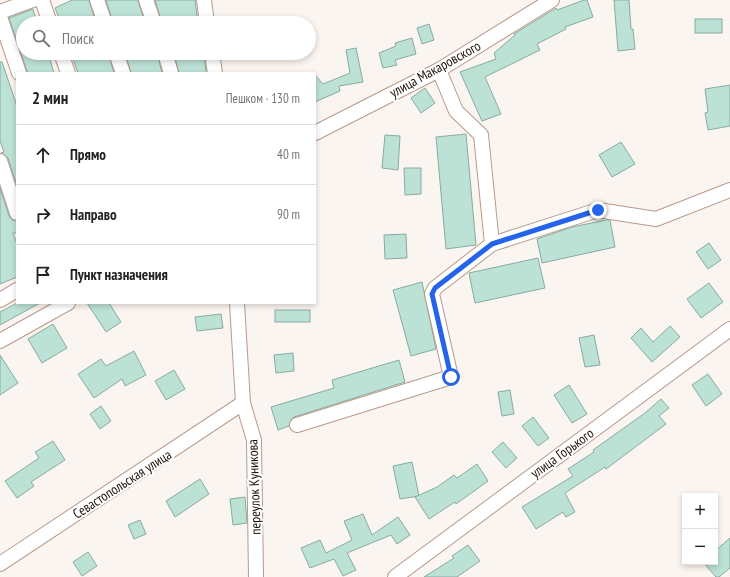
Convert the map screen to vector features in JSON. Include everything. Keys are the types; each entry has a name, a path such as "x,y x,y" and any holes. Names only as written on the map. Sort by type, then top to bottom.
{"street":[{"path":"0,12 33,0"},
{"path":"42,0 48,16"},
{"path":"97,0 103,16"},
{"path":"146,0 152,16"},
{"path":"204,0 206,16"},
{"name":"улица Макаровского","path":"316,132 439,70 552,0"},
{"path":"0,17 19,72"},
{"path":"63,60 68,72"},
{"path":"118,60 123,72"},
{"path":"166,60 171,72"},
{"path":"213,60 214,72"},
{"path":"439,70 456,111 481,135 492,244"},
{"path":"0,161 16,210"},
{"path":"297,425 451,377 432,294 435,288 492,244 598,210 656,219 730,190"},
{"path":"0,299 16,291"},
{"path":"0,341 66,304"},
{"name":"переулок Куникова","path":"237,304 243,403 254,440 256,577"},
{"name":"улица Горького","path":"395,577 730,330"},
{"name":"Севастопольская улица","path":"0,564 243,403"}],"building":[{"path":"72,0 89,0 94,16 58,16 55,8"},
{"path":"106,0 138,0 143,16 111,16"},
{"path":"155,0 195,0 197,16 160,16"},
{"path":"587,0 593,17 565,27 566,29 537,44 540,50 485,77 501,114 482,121 460,72 496,59 494,53 515,35 514,34 556,8 557,10"},
{"path":"614,0 629,0 631,29 633,29 635,49 618,51"},
{"path":"33,9 35,16 16,16 16,38 9,18"},
{"path":"695,19 722,19 722,33 695,33"},
{"path":"429,24 434,40 422,44 417,28"},
{"path":"412,38 416,54 395,60 397,65 383,68 379,53 396,46 395,43"},
{"path":"356,48 363,82 339,86 340,91 316,102 316,76 323,84 350,73 346,50"},
{"path":"24,60 50,60 54,72 28,72"},
{"path":"73,60 110,60 114,72 78,72"},
{"path":"127,60 159,60 162,72 131,72"},
{"path":"176,60 205,60 206,72 179,72"},
{"path":"0,62 2,62 16,103 16,183 8,158 1,153 4,152 0,141"},
{"path":"730,85 730,126 708,130 705,113 708,112 705,89"},
{"path":"425,88 435,103 421,113 411,98"},
{"path":"466,134 476,245 446,249 436,137"},
{"path":"385,135 400,136 398,170 382,168"},
{"path":"621,142 635,164 612,177 599,155"},
{"path":"404,168 421,168 421,194 405,195"},
{"path":"0,188 9,216 12,220 16,221 16,233 13,233 16,241 16,277 0,284"},
{"path":"610,220 615,247 542,263 537,239 572,227"},
{"path":"406,234 407,258 385,259 384,235"},
{"path":"709,243 721,260 708,269 696,252"},
{"path":"538,258 545,288 475,303 469,273"},
{"path":"422,282 436,349 411,356 393,290"},
{"path":"709,283 723,302 701,318 687,299"},
{"path":"16,304 38,304 0,325 0,312"},
{"path":"88,304 110,304 121,322 106,332"},
{"path":"275,310 310,310 310,322 275,322"},
{"path":"221,314 223,328 197,331 195,317"},
{"path":"53,324 67,348 42,363 28,339"},
{"path":"670,326 680,337 652,362 631,338 641,328 653,342"},
{"path":"594,335 600,365 585,367 579,338"},
{"path":"134,351 146,375 125,386 122,379 94,398 78,374 101,359 106,366"},
{"path":"293,353 294,371 276,373 274,355"},
{"path":"0,355 18,383 0,395"},
{"path":"399,360 405,382 294,417 289,426 278,430 271,407 334,388 332,380"},
{"path":"174,370 185,389 166,400 155,381"},
{"path":"708,374 722,394 706,406 692,385"},
{"path":"569,385 587,414 572,423 554,395"},
{"path":"510,390 514,414 502,416 498,392"},
{"path":"661,399 669,408 659,416 666,424 606,469 605,467 565,493 575,512 566,517 563,512 536,529 522,507 573,476 568,469 594,452 593,450 645,413"},
{"path":"101,406 111,421 100,429 90,414"},
{"path":"533,417 549,438 538,446 522,426"},
{"path":"53,441 65,460 31,482 34,486 17,498 5,481 39,458 35,452"},
{"path":"503,442 517,458 506,468 492,452"},
{"path":"412,462 419,496 400,499 393,466"},
{"path":"477,464 488,481 456,504 455,502 429,519 415,497 437,487 454,475 457,478"},
{"path":"200,479 209,494 175,517 166,501"},
{"path":"245,497 247,523 233,525 230,499"},
{"path":"363,514 372,535 398,517 410,535 397,544 391,535 347,553 356,570 343,576 334,559 310,568 301,548 320,540 326,553 352,540 344,521"},
{"path":"140,520 146,534 134,539 128,525"},
{"path":"730,538 730,568 719,577 716,577 706,565 718,565 718,548"},
{"path":"468,545 480,561 457,577 424,577 454,558 452,556"},
{"path":"88,552 97,566 82,576 73,562"}],"route":[{"path":"451,377 432,294 435,288 492,244 598,210"}]}
